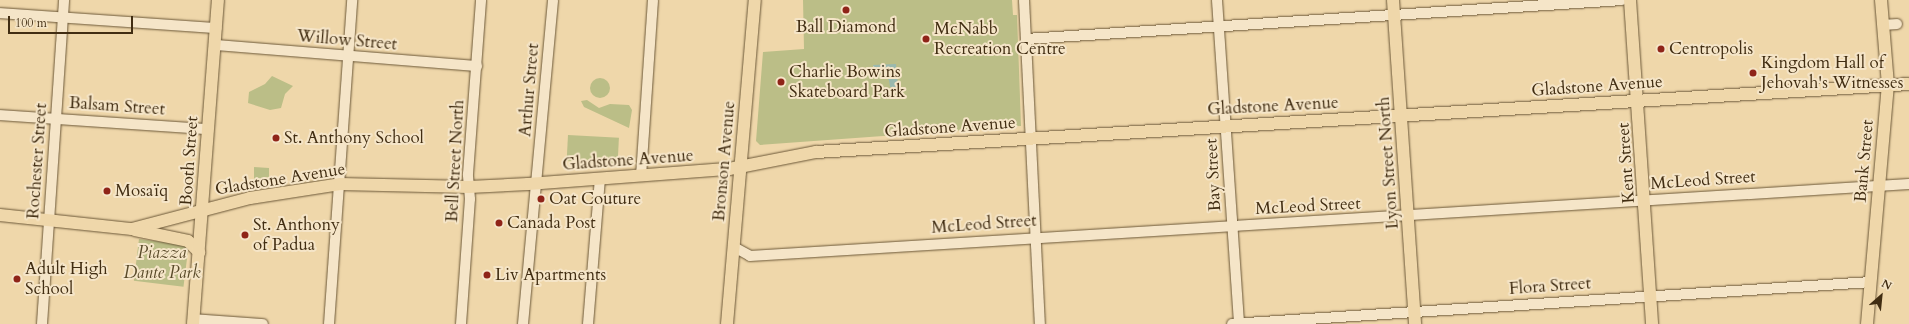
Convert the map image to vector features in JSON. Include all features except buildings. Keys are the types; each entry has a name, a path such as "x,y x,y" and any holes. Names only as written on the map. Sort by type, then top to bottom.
{"main road":[{"name":"Booth Street","path":"193,321 218,0"},
{"name":"Bronson Avenue","path":"727,324 755,0"},
{"name":"Lyon Street North","path":"1394,0 1415,318"},
{"name":"Kent Street","path":"1630,0 1646,200 1652,324"},
{"name":"Bank Street","path":"1867,324 1888,85 1881,0"},
{"name":"Gladstone Avenue","path":"0,215 132,229 250,198 340,184 469,187 600,179 740,167 809,152 1909,84"},
{"path":"132,229 188,241 198,252"}],"street":[{"name":"Rochester Street","path":"42,324 64,0"},
{"path":"329,324 352,0"},
{"name":"Bell Street North","path":"461,324 481,0"},
{"name":"Arthur Street","path":"523,324 553,0"},
{"path":"641,176 653,0"},
{"path":"1024,0 1040,324"},
{"name":"Bay Street","path":"1217,0 1227,126 1239,324"},
{"path":"1026,39 1219,26 1395,17 1622,0"},
{"path":"0,14 216,28"},
{"path":"1883,25 1897,24"},
{"name":"Willow Street","path":"215,45 476,66"},
{"name":"Balsam Street","path":"0,115 208,129"},
{"path":"588,324 600,179"},
{"name":"McLeod Street","path":"734,247 750,256 1036,237 1232,227 1909,184"},
{"name":"Flora Street","path":"1232,324 1415,318 1651,295 1871,282"},
{"path":"193,321 262,324"}],"green space":[{"path":"803,0 1012,0 1013,15 1017,15 1021,126 760,145 756,141 763,52 804,49"},
{"path":"272,76 293,86 285,94 281,108 270,110 248,103 249,92 265,84"},
{"path":"600,78 607,81 610,88 607,95 600,98 593,95 590,88 593,81"},
{"path":"587,100 599,108 610,104 629,105 632,110 629,128 584,107 581,101"},
{"path":"568,135 619,138 618,164 567,161"},
{"path":"254,167 269,168 269,177 254,180"},
{"name":"Piazza Dante Park","path":"139,239 189,245 184,287 134,281"}],"water":[{"path":"896,64 898,87 890,87 889,80 881,73 874,73 873,65"}],"place":[{"name":"Ball Diamond","path":"846,10"},
{"name":"McNabb Recreation Centre","path":"926,39"},
{"name":"Centropolis","path":"1661,49"},
{"name":"Kingdom Hall of Jehovah's Witnesses","path":"1753,73"},
{"name":"Charlie Bowins Skateboard Park","path":"781,82"},
{"name":"St. Anthony School","path":"276,138"},
{"name":"Mosaïq","path":"107,191"},
{"name":"Oat Couture","path":"541,199"},
{"name":"Canada Post","path":"499,223"},
{"name":"St. Anthony of Padua","path":"245,235"},
{"name":"Liv Apartments","path":"487,275"},
{"name":"Adult High School","path":"17,279"}]}
